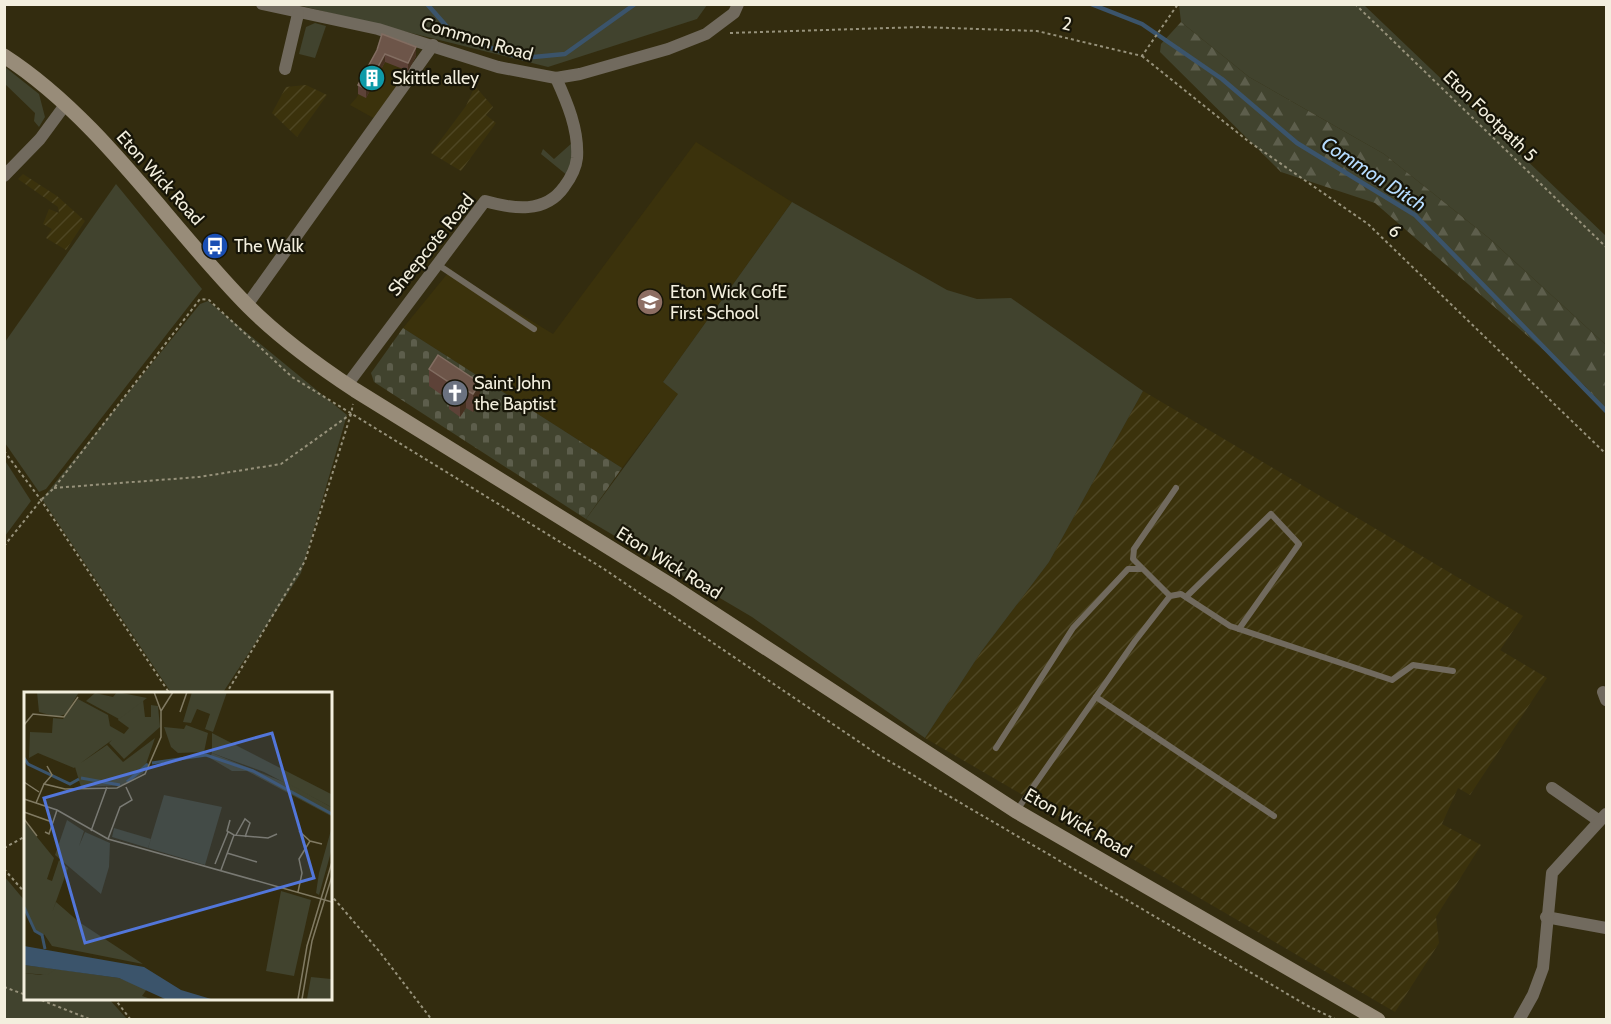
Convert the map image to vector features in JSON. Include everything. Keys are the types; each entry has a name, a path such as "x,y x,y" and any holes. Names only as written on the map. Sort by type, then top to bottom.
{"main road":[{"name":"Eton Wick Road","path":"4,56 65,105 109,148 248,305 310,359 351,387 673,587 1016,811 1378,1020"}],"street":[{"name":"Common Road","path":"262,4 298,14 378,29 498,68 556,78 580,74 668,49 706,34 734,13 738,4"},
{"path":"285,69 298,14"},
{"path":"248,305 433,45"},
{"name":"Sheepcote Road","path":"351,387 437,264 485,201 509,208 532,208 556,198 570,179 577,159 575,131 568,103 556,78"},
{"path":"6,170 40,139 65,105"},
{"path":"1519,1020 1533,995 1543,968 1546,917 1552,873 1602,817 1552,788"},
{"path":"1546,917 1606,928"}],"lane":[{"path":"437,264 534,329"},
{"path":"1170,596 1140,569 1133,559 1134,549 1176,488"},
{"path":"1186,597 1271,514 1299,544 1239,629"},
{"path":"996,748 1073,628 1128,569 1140,569"},
{"path":"1016,811 1170,596 1180,594 1239,629 1392,680 1413,665 1453,671"},
{"path":"1096,697 1274,816"}],"path":[{"path":"1142,56 1178,4"},
{"name":"Eton Footpath 5","path":"1355,4 1606,247"},
{"name":"2","path":"706,34 921,27 1037,31 1142,56"},
{"name":"6","path":"1142,56 1248,141 1368,224 1606,454"},
{"path":"4,546 41,500 54,488 200,299 209,300 292,377 604,569 877,754 1308,1006 1336,1020"},
{"path":"227,692 305,561 351,414 351,387"},
{"path":"54,488 200,477 281,464 351,414"},
{"path":"4,452 41,500 169,692"},
{"path":"4,848 24,837"},
{"path":"4,869 24,892"},
{"path":"332,896 379,951 432,1020"},
{"path":"4,987 24,994"},
{"path":"39,1000 92,1020"},
{"path":"115,1000 131,1020"}],"shaded area":[{"path":"381,38 415,49 404,75 377,120 350,105 357,97 373,63"},
{"path":"306,85 327,95 297,137 272,113 286,87"},
{"path":"475,86 493,107 486,115 496,123 461,171 431,153 466,106"},
{"name":"Eton Wick CofE First School","path":"696,142 792,202 663,382 679,393 622,468 403,328 452,268 452,272 553,334"},
{"path":"23,174 57,196 85,221 66,250 46,238 52,229 43,224 49,209 59,213 58,207 18,179"},
{"path":"1143,391 1523,616 1500,650 1547,678 1470,795 1458,788 1442,824 1481,845 1436,917 1439,943 1395,1012 925,738 981,652 1049,562"}],"green space":[{"path":"298,5 707,5 697,19 548,67"},
{"path":"1179,5 1364,5 1606,236 1606,345 1490,239 1384,154 1249,77 1181,22"},
{"path":"1181,22 1249,77 1384,154 1490,239 1606,345 1606,410 1585,386 1375,203 1281,172 1160,52 1161,44"},
{"path":"315,23 326,26 315,58 299,54 306,27"},
{"path":"5,67 39,94 45,117 39,127 34,121 35,113 5,84"},
{"path":"572,143 575,144 568,176 541,154 543,149 554,159"},
{"path":"116,184 202,289 46,489 39,492 5,443 5,342"},
{"path":"792,202 947,290 977,299 1011,298 1143,391 1049,562 981,652 925,738 752,617 586,519 678,394 663,382"},
{"path":"208,301 347,415 301,573 223,692 171,692 42,499 200,304"},
{"path":"403,328 622,468 586,519 374,382 371,373"},
{"path":"4,459 31,501 5,536 4,536"},
{"path":"4,876 24,900 24,1000 110,1000 127,1019 5,1019"}],"building":[{"path":"382,34 416,47 408,63 385,54 366,89 358,85 377,50"},
{"path":"438,355 480,383 473,394 466,390 460,399 449,391 453,385 429,369"}],"waterway":[{"name":"Common Ditch","path":"427,4 456,37 523,58 565,54 635,4"},
{"name":"Common Ditch","path":"1091,4 1142,24 1222,79 1297,143 1415,215 1606,411"}],"place":[{"name":"Skittle alley","path":"372,78"},
{"name":"The Walk","path":"215,246"},
{"name":"Eton Wick CofE First School","path":"650,302"},
{"name":"Saint John the Baptist","path":"455,393"}]}
